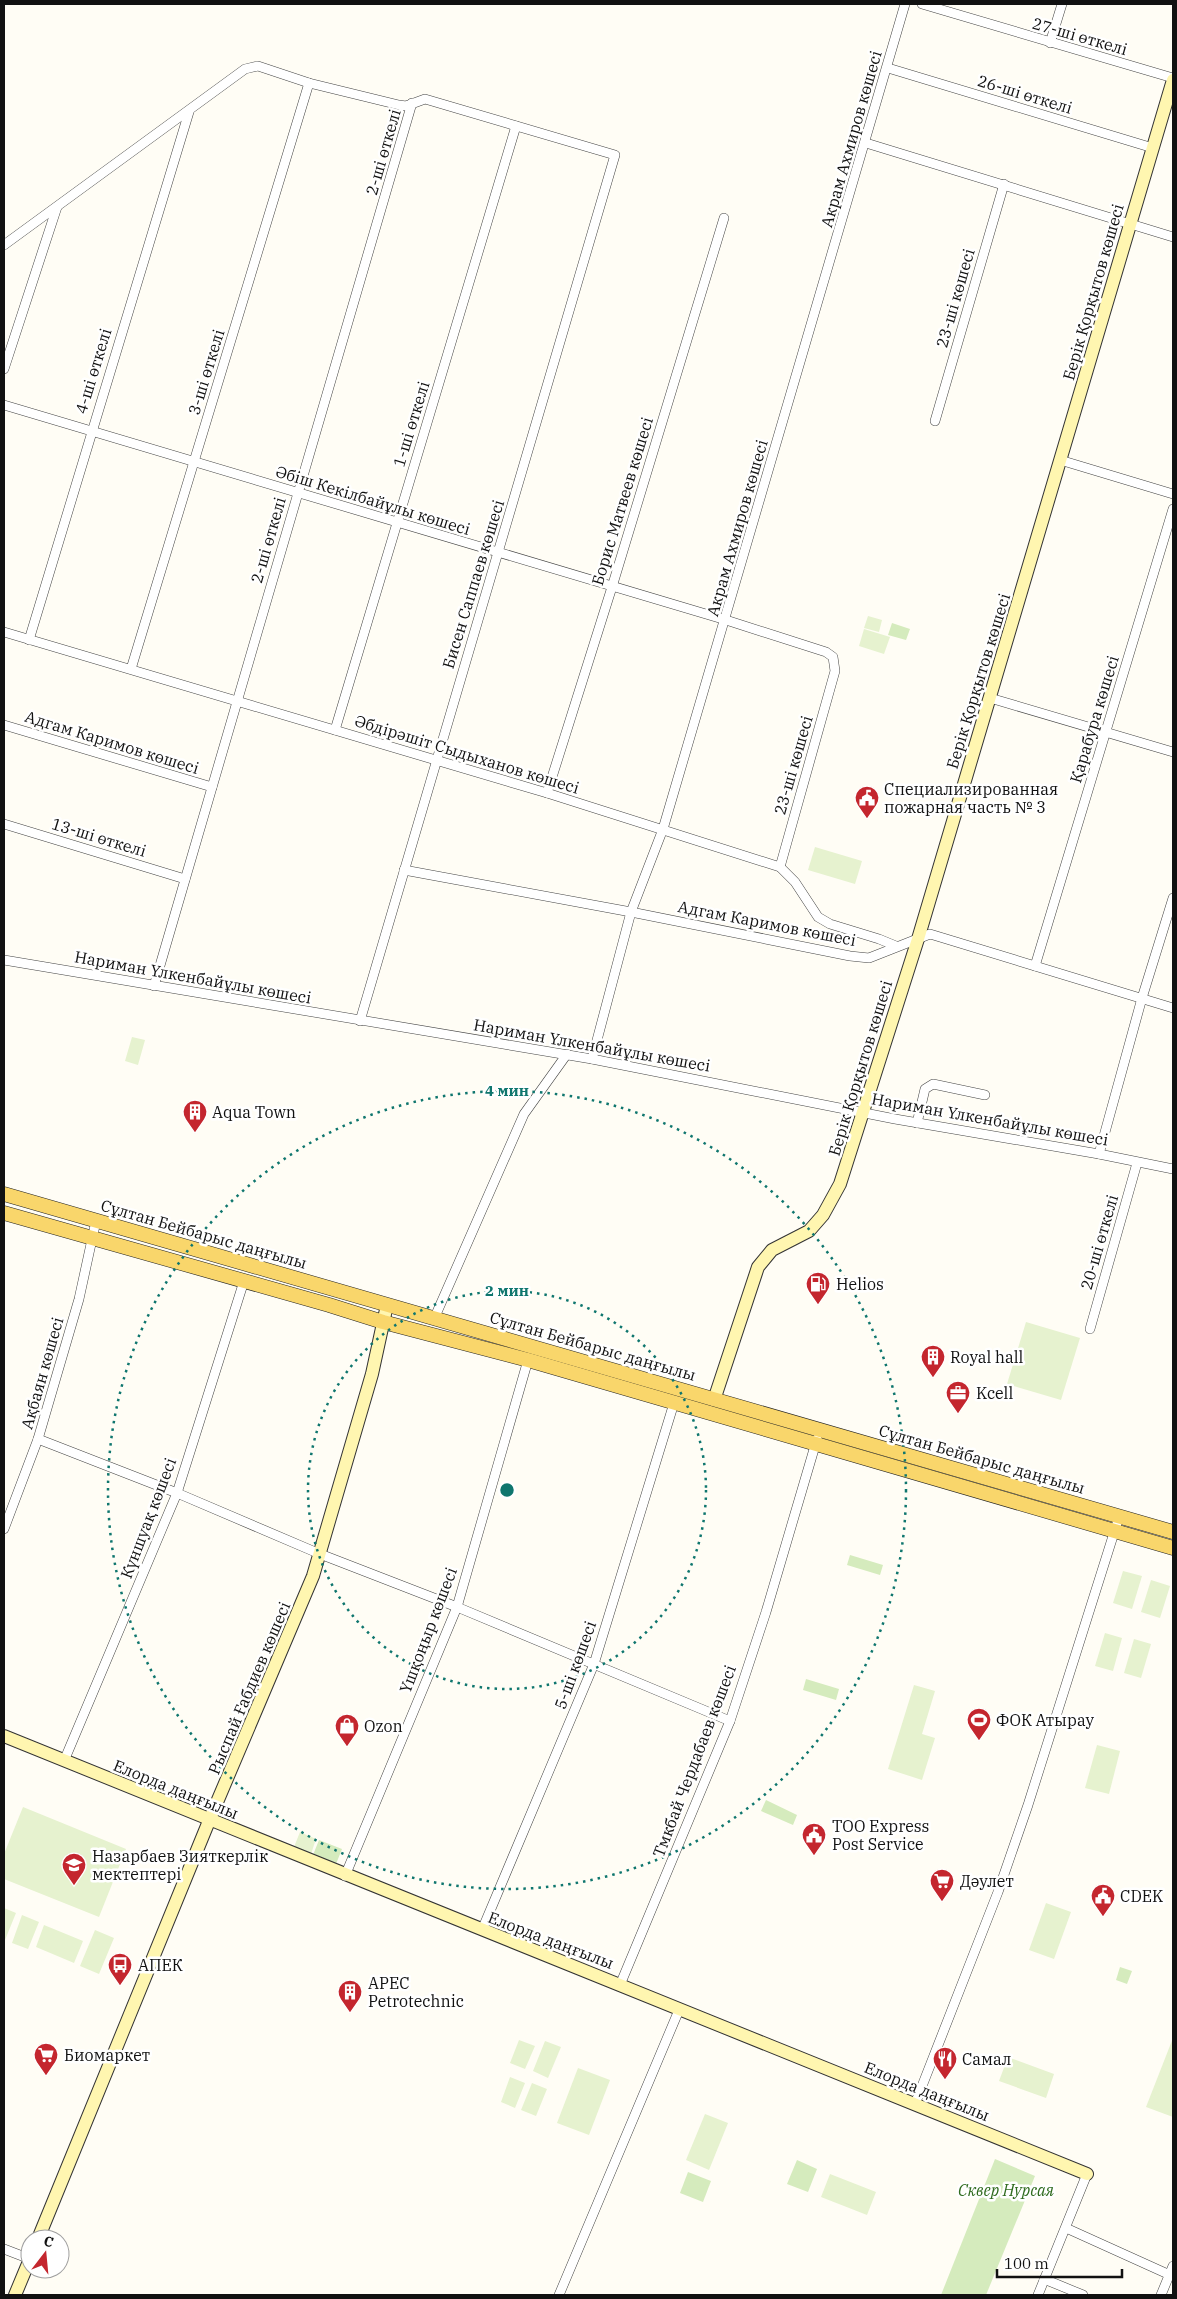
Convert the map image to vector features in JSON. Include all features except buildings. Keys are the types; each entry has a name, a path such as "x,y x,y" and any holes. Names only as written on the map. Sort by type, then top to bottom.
{"main road":[{"name":"Сұлтан Бейбарыс даңғылы","path":"4,1194 1173,1532"},
{"name":"Сұлтан Бейбарыс даңғылы","path":"4,1214 383,1322 528,1360 1173,1548"}],"street":[{"name":"Акрам Ахмиров көшесі","path":"592,1059 631,912 663,829 888,68 905,4"},
{"name":"27-ші өткелі","path":"922,4 1173,79"},
{"path":"1050,43 1062,4"},
{"path":"4,245 189,112 245,69 258,66 308,83 399,106 425,99 516,126"},
{"name":"26-ші өткелі","path":"888,68 1153,148"},
{"name":"Берік Қорқытов көшесі","path":"714,1400 758,1267 772,1250 809,1231 823,1215 840,1184 918,939 1173,79"},
{"name":"3-ші өткелі","path":"131,669 308,83"},
{"name":"2-ші өткелі","path":"154,986 412,104"},
{"name":"4-ші өткелі","path":"29,640 91,430 189,112"},
{"name":"Бисен Саппаев көшесі","path":"360,1021 615,155 516,126"},
{"name":"1-ші өткелі","path":"335,730 516,126"},
{"path":"866,142 1173,237"},
{"name":"23-шi көшесi","path":"935,421 1004,184"},
{"path":"4,369 57,207"},
{"name":"Борис Матвеев көшесі","path":"546,793 612,587 724,218"},
{"name":"Әбіш Кекілбайұлы көшесі","path":"4,405 726,620 826,652 833,657 835,671"},
{"path":"1060,460 1173,494"},
{"name":"Қарабура көшесі","path":"1035,966 1173,509"},
{"name":"Әбдірәшіт Сыдыханов көшесі","path":"4,632 436,759 780,867 795,882 818,917 830,924 896,946"},
{"name":"23-шi көшесi","path":"780,867 835,671"},
{"path":"990,698 1173,752"},
{"name":"Адгам Каримов көшесі","path":"4,726 212,787"},
{"name":"13-ші өткелі","path":"4,824 185,879"},
{"name":"Адгам Каримов көшесі","path":"404,870 631,912 850,956 870,958 930,934 1173,1008"},
{"path":"1099,1154 1142,998 1173,898"},
{"name":"Нариман Үлкенбайұлы көшесі","path":"4,960 360,1021 567,1054 864,1111 917,1123 1099,1154 1173,1170"},
{"path":"434,1319 524,1114 567,1054"},
{"path":"917,1123 925,1089 928,1085 933,1084 985,1096"},
{"name":"20-ші өткелі","path":"1090,1330 1137,1163"},
{"name":"Ақбаян көшесі","path":"4,1529 38,1439 79,1299 96,1221"},
{"name":"Күншуақ көшесі","path":"64,1761 177,1493 244,1281"},
{"name":"Рыспай Ғабдиев көшесі","path":"42,2229 209,1821 313,1576 372,1374 387,1305"},
{"name":"Үшқоңыр көшесі","path":"345,1876 457,1607 528,1360"},
{"name":"5-ші көшесі","path":"482,1930 594,1664 674,1402"},
{"name":"Тмкбай Чердабаев көшесі","path":"620,1985 730,1721 766,1612 820,1429"},
{"path":"38,1439 177,1493 320,1554 457,1607 730,1721"},
{"path":"915,2104 998,1892 1028,1806 1119,1517"},
{"name":"Елорда даңғылы","path":"4,1736 209,1821 1087,2174"},
{"path":"559,2295 679,2010"},
{"path":"1038,2295 1087,2174"},
{"path":"1066,2228 1170,2275"},
{"path":"4,2249 20,2256"},
{"path":"1161,2295 1173,2266"},
{"path":"18,2294 23,2279"},
{"path":"1044,2279 1083,2295"}],"green space":[{"path":"868,616 882,620 879,632 864,628"},
{"path":"892,623 910,629 906,640 888,635"},
{"path":"864,629 890,637 884,654 859,646"},
{"path":"815,847 862,861 855,884 808,870"},
{"path":"132,1037 145,1040 138,1065 125,1061"},
{"path":"1026,1322 1080,1338 1061,1400 1007,1384"},
{"path":"850,1555 883,1565 880,1575 847,1565"},
{"path":"1123,1571 1142,1576 1132,1609 1113,1603"},
{"path":"1151,1580 1170,1586 1160,1618 1141,1612"},
{"path":"1105,1633 1122,1638 1113,1671 1095,1666"},
{"path":"1134,1639 1151,1644 1141,1678 1124,1673"},
{"path":"806,1679 839,1689 836,1700 803,1690"},
{"path":"914,1685 935,1691 922,1734 935,1738 922,1780 888,1769"},
{"path":"1097,1745 1120,1751 1109,1794 1085,1788"},
{"path":"766,1800 797,1815 793,1825 761,1811"},
{"path":"23,1807 126,1849 99,1917 4,1879 4,1854"},
{"path":"300,1832 316,1839 311,1854 294,1847"},
{"path":"319,1840 342,1849 336,1864 313,1855"},
{"path":"1046,1903 1071,1912 1054,1959 1029,1950"},
{"path":"4,1908 16,1913 5,1940 4,1940"},
{"path":"22,1915 39,1922 28,1949 12,1943"},
{"path":"44,1925 83,1941 74,1963 36,1947"},
{"path":"95,1930 114,1938 99,1974 80,1966"},
{"path":"1120,1967 1132,1971 1127,1984 1116,1980"},
{"path":"1173,2038 1173,2117 1146,2107"},
{"path":"519,2040 535,2046 525,2069 510,2063"},
{"path":"545,2041 561,2047 548,2078 533,2071"},
{"path":"1008,2057 1054,2074 1046,2098 999,2081"},
{"path":"578,2068 610,2080 589,2135 557,2123"},
{"path":"510,2077 525,2083 515,2108 501,2102"},
{"path":"532,2083 547,2089 536,2116 521,2110"},
{"path":"705,2114 728,2123 709,2170 686,2160"},
{"name":"Сквер Нурсая","path":"995,2159 1035,2176 986,2295 941,2295"},
{"path":"797,2160 817,2169 808,2192 787,2184"},
{"path":"688,2172 711,2181 703,2202 680,2193"},
{"path":"830,2174 876,2192 867,2215 821,2197"}],"place":[{"name":"Специализированная пожарная часть № 3","path":"867,819"},
{"name":"Aqua Town","path":"195,1133"},
{"name":"Helios","path":"818,1305"},
{"name":"Royal hall","path":"933,1378"},
{"name":"Kcell","path":"958,1414"},
{"name":"ФОК Атырау","path":"979,1741"},
{"name":"Ozon","path":"347,1747"},
{"name":"ТОО Express Post Service","path":"814,1856"},
{"name":"Назарбаев Зияткерлік мектептері","path":"74,1886"},
{"name":"Дәулет","path":"942,1902"},
{"name":"CDEK","path":"1103,1917"},
{"name":"АПЕК","path":"120,1986"},
{"name":"APEC Petrotechnic","path":"350,2013"},
{"name":"Биомаркет","path":"46,2076"},
{"name":"Самал","path":"945,2080"}]}
